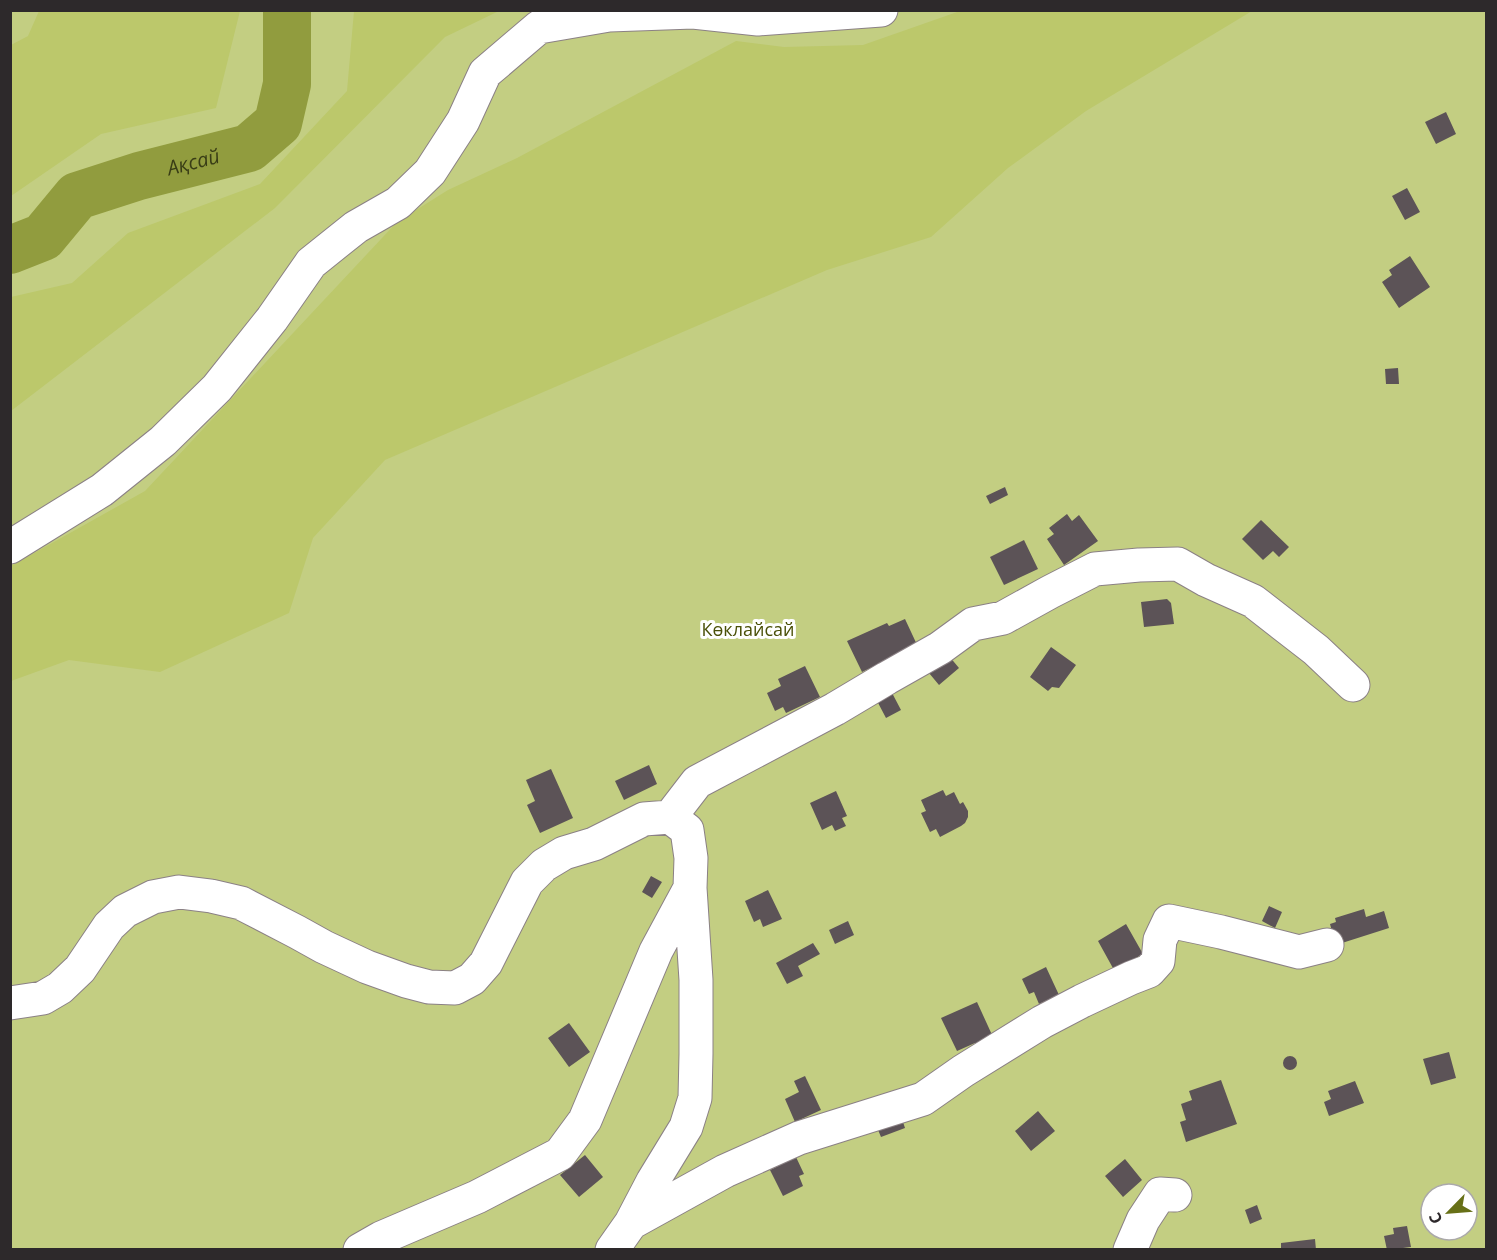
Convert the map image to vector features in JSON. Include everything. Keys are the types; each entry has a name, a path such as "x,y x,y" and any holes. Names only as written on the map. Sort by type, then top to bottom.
{"street":[{"path":"10,547 102,490 163,441 217,388 272,319 311,263 356,227 398,203 430,172 463,121 485,73 539,27 609,15 693,12 758,19 880,10"},
{"path":"670,817 697,782 835,709 940,648 973,624 1002,618 1095,569 1178,564 1206,580 1253,601 1316,650 1353,685"},
{"path":"10,1003 43,998 60,988 80,969 109,926 124,911 153,897 179,892 241,903 367,967 429,987 455,988 472,979 486,963 527,882 544,865 564,853 594,844 644,819 670,817 687,830 691,858 690,888 696,980 695,1098 686,1127 631,1223 612,1250"},
{"path":"360,1250 381,1238 477,1197 560,1154 585,1120 656,951 690,888"},
{"path":"631,1223 725,1171 799,1138 923,1099 1042,1022 1149,971 1158,961 1160,940 1168,921 1299,952 1327,945"},
{"path":"1130,1250 1143,1220 1160,1194 1175,1195"}],"green space":[{"name":"Көклайсай","path":"10,11 1486,11 1486,1249 11,1249"},
{"path":"39,11 240,11 216,108 101,134 11,196 11,45 28,36"},
{"path":"354,11 499,11 445,37 275,208 11,411 11,297 72,283 128,233 260,184 347,91"},
{"path":"960,11 1252,11 1086,111 1008,168 931,237 827,270 385,460 313,538 289,613 160,672 69,660 11,681 11,566 145,491 397,222 448,190 517,158 736,41 784,47 863,45"}],"building":[{"path":"1446,112 1456,134 1436,144 1425,122"},
{"path":"1407,188 1420,212 1405,220 1392,196"},
{"path":"1410,256 1430,287 1399,308 1382,282 1392,275 1389,270"},
{"path":"1398,368 1399,384 1386,384 1385,369"},
{"path":"1005,487 1008,495 990,504 986,496"},
{"path":"1067,514 1072,521 1079,515 1098,541 1064,565 1047,539 1054,534 1049,528"},
{"path":"1261,520 1289,547 1279,557 1273,551 1263,560 1242,539"},
{"path":"1024,540 1038,569 1004,585 990,557"},
{"path":"1167,599 1171,603 1174,624 1144,627 1141,602"},
{"path":"905,619 919,649 895,656 862,672 847,641 887,623 889,626"},
{"path":"1051,647 1076,665 1059,688 1052,687 1048,691 1030,677"},
{"path":"949,656 959,668 939,685 929,673"},
{"path":"805,666 820,697 786,713 783,707 775,711 767,693 781,686 778,679"},
{"path":"891,691 901,710 886,718 876,699"},
{"path":"649,765 657,784 624,800 615,781"},
{"path":"551,769 573,818 540,833 527,805 535,801 526,780"},
{"path":"943,790 946,796 954,792 960,804 963,802 968,811 968,817 961,826 940,837 936,829 930,832 921,813 926,811 921,800"},
{"path":"836,791 847,816 842,818 846,826 835,831 832,825 822,830 810,803"},
{"path":"651,876 662,882 652,898 642,892"},
{"path":"768,890 782,919 763,927 760,919 754,922 745,901"},
{"path":"1269,906 1282,912 1275,928 1262,921"},
{"path":"1364,909 1366,917 1384,911 1389,928 1342,943 1339,933 1333,935 1330,924 1336,922 1335,918"},
{"path":"848,921 854,935 835,944 829,930"},
{"path":"1126,924 1143,954 1114,970 1098,941"},
{"path":"813,943 820,954 798,966 803,976 787,984 776,963"},
{"path":"1046,967 1059,995 1039,1004 1034,992 1029,994 1022,979"},
{"path":"977,1002 993,1037 979,1048 975,1043 957,1051 941,1018"},
{"path":"569,1023 590,1052 569,1067 548,1038"},
{"path":"1449,1052 1456,1078 1431,1085 1423,1059"},
{"path":"1290,1056 1295,1058 1297,1063 1295,1068 1290,1070 1285,1068 1283,1063 1285,1058"},
{"path":"805,1076 821,1110 795,1122 785,1099 799,1092 794,1081"},
{"path":"1221,1080 1237,1124 1186,1142 1180,1122 1186,1120 1181,1104 1192,1100 1189,1091"},
{"path":"1355,1081 1364,1103 1329,1116 1324,1102 1331,1099 1328,1091"},
{"path":"1038,1111 1055,1131 1031,1151 1015,1131"},
{"path":"901,1116 905,1128 881,1137 876,1125"},
{"path":"585,1155 603,1177 579,1197 560,1175"},
{"path":"796,1157 804,1174 799,1176 803,1186 783,1196 770,1170"},
{"path":"1125,1159 1142,1180 1123,1197 1105,1176"},
{"path":"1257,1205 1262,1219 1250,1224 1245,1210"},
{"path":"1407,1226 1411,1247 1387,1250 1384,1236 1394,1234 1393,1228"},
{"path":"1315,1239 1316,1250 1281,1250 1281,1243"}],"waterway":[{"name":"Ақсай","path":"10,250 43,237 77,196 139,176 249,148 278,123 287,84 287,10"}]}
